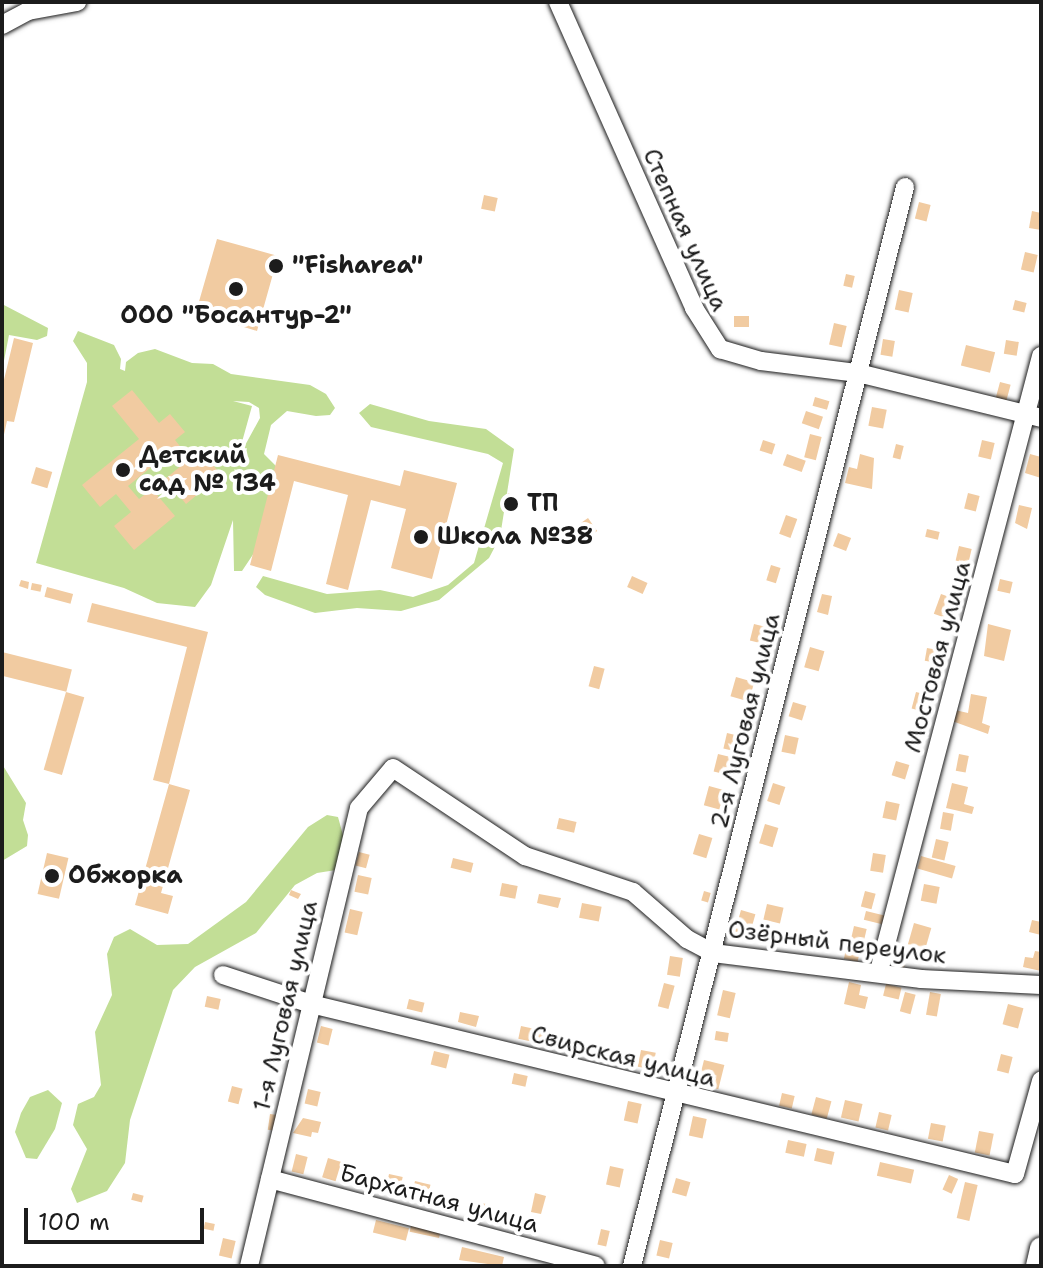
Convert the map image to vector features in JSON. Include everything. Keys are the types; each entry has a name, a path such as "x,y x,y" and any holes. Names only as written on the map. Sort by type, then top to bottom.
{"main road":[{"path":"1037,1266 1041,1248"}],"street":[{"path":"2,25 28,11 77,2"},
{"name":"Степная улица","path":"558,2 705,332 720,349 761,361 858,373 1034,416"},
{"name":"2-я Луговая улица","path":"632,1266 905,187"},
{"name":"Мостовая улица","path":"879,971 1034,416 1041,356"},
{"name":"Озёрный переулок","path":"393,768 525,856 633,892 687,939 713,953 879,971 921,979 1041,985"},
{"name":"1-я Луговая улица","path":"249,1266 359,808 393,768"},
{"name":"Свирская улица","path":"223,975 311,1004 1015,1174 1041,1081"},
{"name":"Бархатная улица","path":"270,1179 596,1266"}],"green space":[{"path":"2,304 48,328 47,336 37,340 9,335 2,371"},
{"path":"78,331 114,345 121,359 120,369 125,371 126,362 138,353 155,349 192,363 213,364 231,374 310,385 326,394 335,408 330,415 316,416 287,411 271,425 264,454 278,468 256,550 242,571 234,571 233,520 211,585 195,607 157,603 124,588 36,563 87,382 87,363 73,341","holes":["233,401 249,402 259,408 260,418 237,460 252,406"]},
{"path":"370,404 429,421 486,429 514,449 500,537 489,558 439,600 401,611 357,608 315,613 265,595 256,587 263,576 327,594 380,590 413,597 448,585 474,563 503,463 488,454 371,427 359,413"},
{"path":"2,764 26,803 23,820 28,835 27,846 2,861"},
{"path":"327,815 338,817 346,846 336,870 317,873 295,885 256,933 195,967 173,990 130,1120 125,1163 107,1191 77,1203 71,1189 87,1149 73,1125 78,1104 94,1097 101,1085 95,1032 112,995 107,954 114,937 130,929 157,945 188,944 246,902 308,827"},
{"path":"48,1090 62,1103 55,1129 37,1159 26,1158 15,1132 21,1113 30,1097"}],"building":[{"path":"484,195 498,198 495,212 481,209"},
{"path":"919,202 931,205 927,221 915,218"},
{"path":"1032,211 1041,213 1041,230 1029,228"},
{"name":"ООО \"Босантур-2\"","path":"217,239 278,256 257,331 234,324 236,316 198,305"},
{"path":"1025,252 1038,255 1034,272 1021,270"},
{"path":"846,274 855,276 852,288 843,286"},
{"path":"899,290 913,293 909,312 895,310"},
{"path":"1015,300 1027,303 1024,313 1013,310"},
{"path":"734,316 749,316 749,327 734,327"},
{"path":"834,323 847,326 842,347 829,344"},
{"path":"14,338 33,343 14,422 7,421 3,439 2,388"},
{"path":"883,339 895,341 892,357 880,355"},
{"path":"1006,340 1019,342 1017,356 1004,354"},
{"path":"966,345 995,352 990,373 961,365"},
{"path":"1000,382 1011,385 1006,400 996,397"},
{"name":"Детский сад № 134","path":"132,390 159,423 170,414 185,432 175,440 195,465 206,456 221,475 186,504 165,479 182,465 171,451 128,486 139,499 152,489 175,516 134,550 114,526 131,512 116,494 100,507 82,485 139,439 112,406"},
{"path":"815,397 829,401 827,410 813,406"},
{"path":"872,407 887,410 883,429 868,426"},
{"path":"806,411 823,417 819,429 802,423"},
{"path":"810,434 822,437 816,460 804,457"},
{"path":"763,440 775,444 772,454 760,450"},
{"path":"982,440 995,443 991,459 978,457"},
{"path":"896,444 904,446 900,460 893,458"},
{"path":"787,454 806,461 802,472 783,465"},
{"path":"860,454 874,458 872,489 845,483 849,467 857,469"},
{"path":"1030,454 1041,457 1041,478 1025,473"},
{"name":"Школа №38","path":"278,455 400,486 404,470 457,483 432,579 391,568 406,509 371,500 348,590 326,584 348,495 294,481 271,571 250,565"},
{"path":"36,467 52,472 47,488 31,483"},
{"name":"ТП","path":"508,493 518,496 512,514 502,511"},
{"path":"968,493 980,496 976,511 964,509"},
{"path":"1019,505 1032,508 1027,529 1015,523"},
{"path":"786,515 797,519 790,538 779,534"},
{"path":"588,518 597,531 579,544 570,531"},
{"path":"927,529 940,532 938,540 925,537"},
{"path":"838,533 851,538 846,551 833,546"},
{"path":"959,546 972,549 968,564 956,561"},
{"path":"771,565 781,568 776,583 766,580"},
{"path":"632,576 648,583 643,594 627,587"},
{"path":"1000,579 1013,582 1010,594 997,591"},
{"path":"21,580 29,582 28,589 19,586"},
{"path":"32,583 42,585 40,592 31,590"},
{"path":"47,587 73,594 70,604 44,597"},
{"path":"822,594 832,596 828,615 817,612"},
{"path":"941,594 952,598 945,618 934,614"},
{"path":"92,603 208,632 169,784 153,780 187,647 87,622"},
{"path":"754,624 770,628 765,644 750,640"},
{"path":"988,624 1011,630 1004,661 984,656"},
{"path":"810,647 824,651 819,671 804,667"},
{"path":"927,648 938,650 936,663 925,661"},
{"path":"2,652 72,669 66,692 2,676"},
{"path":"594,666 605,669 599,689 589,686"},
{"path":"736,677 754,682 749,701 730,696"},
{"path":"66,692 84,697 62,775 44,770"},
{"path":"916,692 927,695 922,711 912,708"},
{"path":"971,694 987,697 982,723 990,726 988,734 952,721 955,710 968,713"},
{"path":"793,702 806,706 802,720 789,716"},
{"path":"727,733 740,736 736,752 723,749"},
{"path":"785,735 799,738 795,755 781,752"},
{"path":"718,754 734,758 729,775 714,771"},
{"path":"959,754 969,756 966,773 956,771"},
{"path":"896,761 909,765 905,779 892,775"},
{"path":"773,783 785,787 779,805 767,801"},
{"path":"952,783 968,787 964,804 974,807 972,814 946,808"},
{"path":"169,784 190,790 161,893 173,896 168,914 135,905"},
{"path":"709,786 724,790 719,809 704,805"},
{"path":"886,801 900,804 896,821 882,818"},
{"path":"943,812 954,814 951,831 940,829"},
{"path":"559,818 577,822 574,833 557,829"},
{"path":"765,824 778,828 773,847 759,843"},
{"path":"699,834 712,838 706,858 693,854"},
{"path":"936,839 949,842 944,860 932,858"},
{"path":"359,852 370,855 366,868 355,866"},
{"path":"47,853 68,858 59,899 38,894"},
{"path":"873,853 886,855 883,873 870,871"},
{"path":"921,856 956,866 952,878 917,868"},
{"path":"453,858 473,863 471,873 451,868"},
{"path":"358,875 372,878 368,895 354,892"},
{"path":"502,883 518,886 515,899 500,896"},
{"path":"924,884 940,887 936,904 921,901"},
{"path":"291,890 301,894 298,899 289,895"},
{"path":"704,891 711,893 708,903 701,901"},
{"path":"865,891 876,894 871,909 861,906"},
{"path":"539,894 561,898 558,908 537,903"},
{"path":"582,903 602,907 599,922 579,918"},
{"path":"767,904 784,908 780,923 763,920"},
{"path":"350,909 363,912 357,935 345,932"},
{"path":"741,910 755,914 748,941 733,937"},
{"path":"866,911 886,916 884,925 864,920"},
{"path":"1032,920 1041,922 1041,935 1029,932"},
{"path":"914,923 931,928 925,949 908,944"},
{"path":"854,926 867,929 864,943 851,940"},
{"path":"846,949 860,952 858,962 844,959"},
{"path":"895,949 908,952 904,969 891,967"},
{"path":"1035,951 1041,952 1041,971 1023,967 1025,957 1033,958"},
{"path":"670,956 683,958 680,977 667,975"},
{"path":"849,982 861,985 859,995 868,997 865,1009 844,1004"},
{"path":"664,983 675,986 668,1009 658,1006"},
{"path":"886,984 902,988 899,1000 883,996"},
{"path":"723,990 736,993 730,1018 717,1015"},
{"path":"905,992 916,995 910,1014 900,1011"},
{"path":"930,992 941,994 937,1017 926,1015"},
{"path":"207,996 221,999 218,1010 205,1007"},
{"path":"409,999 425,1003 422,1013 407,1009"},
{"path":"1008,1004 1023,1008 1018,1028 1003,1024"},
{"path":"279,1012 293,1015 289,1033 275,1030"},
{"path":"460,1012 479,1016 476,1027 458,1022"},
{"path":"321,1026 333,1029 329,1045 317,1042"},
{"path":"521,1026 550,1032 548,1045 518,1039"},
{"path":"716,1031 729,1033 727,1042 715,1040"},
{"path":"641,1050 656,1053 652,1070 638,1067"},
{"path":"434,1051 450,1055 446,1068 431,1065"},
{"path":"1001,1054 1013,1057 1009,1073 997,1070"},
{"path":"704,1060 724,1065 718,1089 698,1084"},
{"path":"514,1073 528,1076 525,1087 512,1084"},
{"path":"232,1086 243,1089 238,1104 228,1101"},
{"path":"308,1089 321,1092 317,1107 305,1104"},
{"path":"782,1093 795,1096 792,1109 779,1106"},
{"path":"816,1097 831,1101 827,1119 811,1114"},
{"path":"845,1100 863,1104 858,1122 841,1118"},
{"path":"628,1101 642,1104 638,1123 624,1121"},
{"path":"879,1112 892,1115 888,1131 875,1128"},
{"path":"270,1114 277,1115 275,1131 268,1130"},
{"path":"693,1116 707,1119 703,1138 689,1136"},
{"path":"303,1118 321,1122 318,1133 312,1132 311,1137 293,1133"},
{"path":"931,1123 946,1126 943,1142 928,1139"},
{"path":"979,1131 994,1134 990,1155 975,1153"},
{"path":"788,1140 807,1144 804,1157 785,1153"},
{"path":"817,1148 835,1152 832,1165 814,1161"},
{"path":"296,1154 308,1157 303,1174 292,1171"},
{"path":"328,1158 341,1162 336,1181 322,1177"},
{"path":"880,1162 914,1170 911,1184 877,1176"},
{"path":"610,1166 624,1169 620,1187 606,1185"},
{"path":"389,1174 403,1177 400,1191 386,1188"},
{"path":"949,1175 958,1179 952,1194 942,1190"},
{"path":"676,1178 690,1182 686,1197 672,1192"},
{"path":"415,1181 431,1185 427,1197 412,1194"},
{"path":"965,1182 978,1185 969,1221 957,1218"},
{"path":"133,1193 144,1196 142,1203 131,1200"},
{"path":"535,1193 546,1196 541,1214 531,1212"},
{"path":"472,1201 491,1205 489,1215 470,1211"},
{"path":"376,1220 409,1228 406,1241 373,1233"},
{"path":"412,1221 441,1227 439,1238 410,1232"},
{"path":"205,1222 215,1224 213,1231 204,1229"},
{"path":"601,1229 610,1231 606,1247 597,1245"},
{"path":"223,1238 236,1241 232,1258 219,1256"},
{"path":"660,1240 673,1243 669,1259 656,1256"},
{"path":"462,1247 504,1257 502,1266 459,1260"}],"place":[{"name":"\"Fisharea\"","path":"276,266"},
{"name":"ООО \"Босантур-2\"","path":"236,289"},
{"name":"Детский сад № 134","path":"123,470"},
{"name":"ТП","path":"511,504"},
{"name":"Школа №38","path":"421,537"},
{"name":"Обжорка","path":"52,876"}]}
